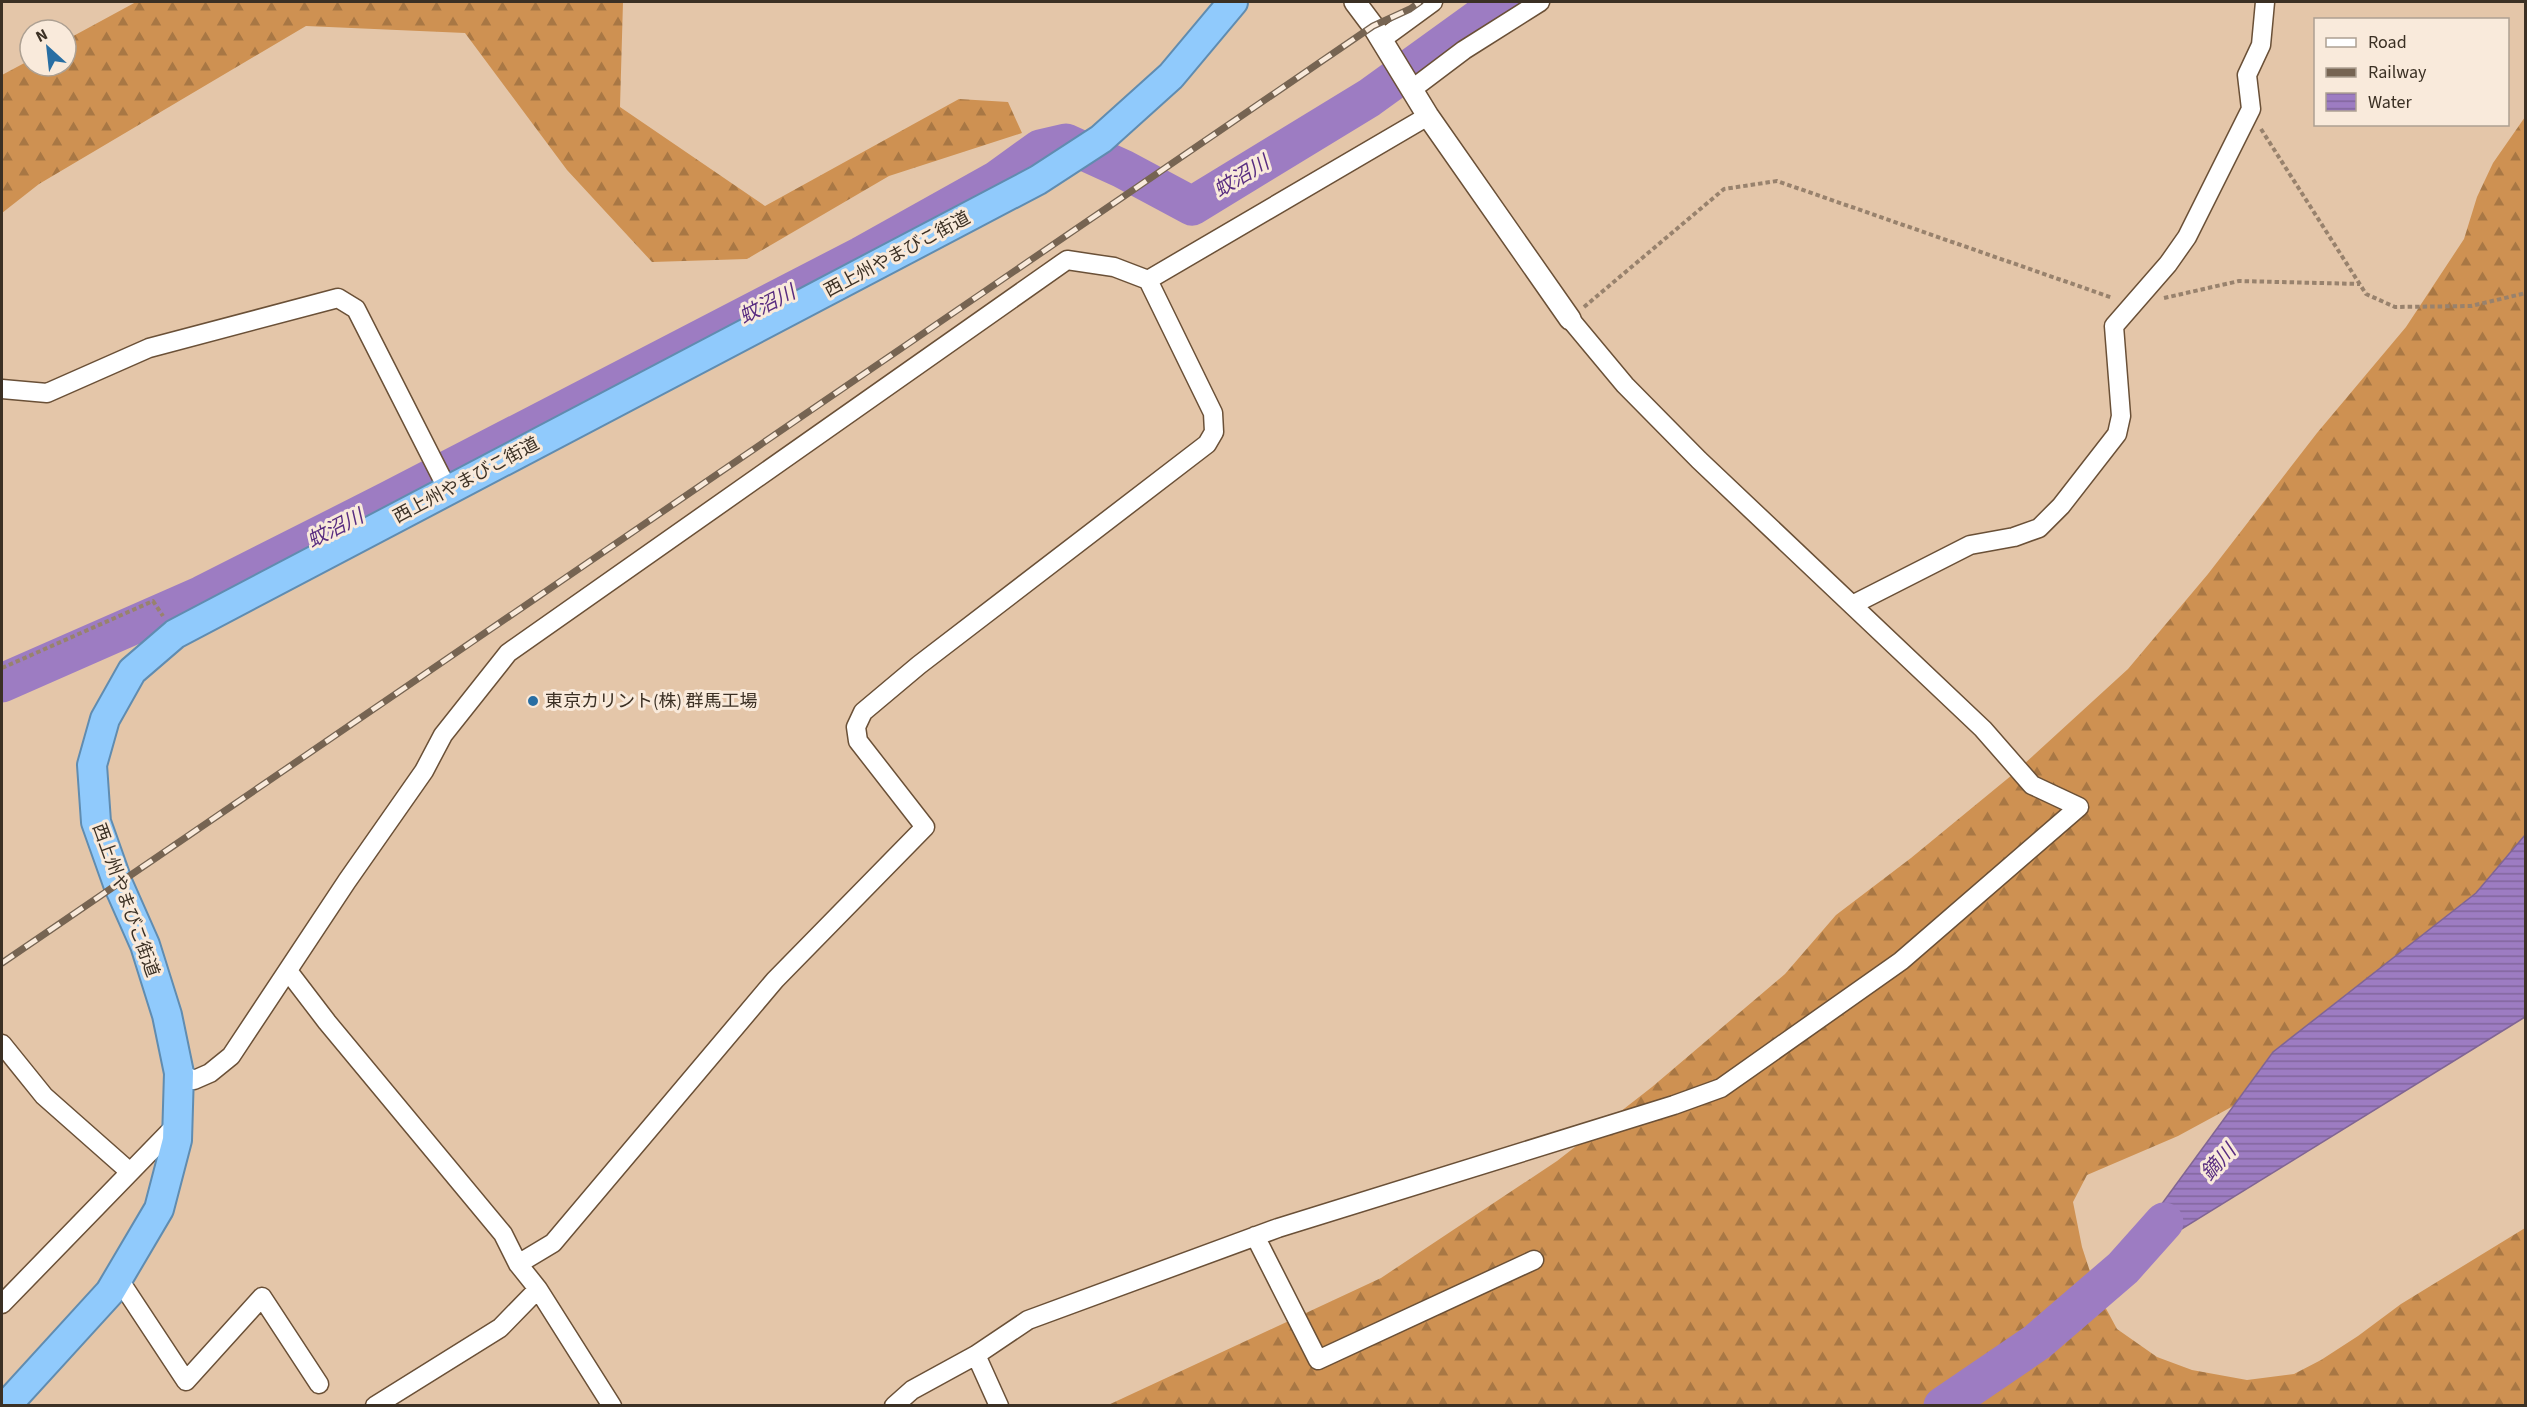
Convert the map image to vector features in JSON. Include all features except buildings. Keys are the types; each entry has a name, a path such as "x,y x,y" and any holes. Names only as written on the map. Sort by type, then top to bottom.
{"highway":[{"name":"西上州やまびこ街道","path":"6,1406 110,1292 159,1209 177,1140 179,1073 167,1015 148,955 118,885 96,822 92,765 105,718 132,671 175,634 446,486 1038,180 1101,139 1171,76 1233,2"}],"street":[{"path":"894,1406 912,1390 976,1355 1028,1320 1255,1236 1674,1105 1721,1088 1902,961 2079,807 2032,785 1983,729 1699,460 1625,385 1570,319 1428,116 1355,2"},
{"path":"1381,40 1433,2"},
{"path":"1412,90 1464,50 1540,2"},
{"path":"1852,605 1970,545 2014,537 2039,528 2061,506 2117,435 2121,416 2114,326 2168,264 2187,237 2251,109 2247,75 2261,45 2265,2"},
{"path":"1148,280 1428,116"},
{"path":"179,1073 194,1080 210,1073 231,1056 424,771 443,735 508,653 1067,260 1114,267 1148,280 1213,413 1214,432 1207,444 919,665 863,712 856,727 858,741 925,827 775,980 553,1243 518,1264"},
{"path":"2,389 47,393 149,348 339,298 356,309 446,486"},
{"path":"288,971 327,1022 503,1234 518,1264 538,1289 612,1406"},
{"path":"2,1044 44,1095 130,1172"},
{"path":"2,1304 177,1124"},
{"path":"1255,1236 1318,1360 1534,1260"},
{"path":"118,1278 186,1381 262,1297 319,1384"},
{"path":"375,1406 500,1328 538,1289"},
{"path":"976,1355 999,1406"}],"path":[{"path":"2251,109 2264,134 2366,294 2395,307 2471,306 2526,293"},
{"path":"1570,319 1724,189 1777,181 2132,305 2239,281 2360,285"},
{"path":"2,668 153,601 175,634"}],"green space":[{"path":"136,2 623,2 620,107 765,206 959,99 1008,102 1022,133 889,176 747,259 652,262 567,170 465,33 306,26 39,184 2,213 2,75 18,66 18,78 78,78 78,33"},
{"path":"2525,117 2525,889 2237,1104 2178,1136 2087,1175 2073,1202 2082,1247 2096,1290 2117,1329 2157,1357 2192,1370 2247,1380 2294,1374 2321,1360 2401,1304 2525,1228 2525,1405 1106,1406 1381,1278 1557,1161 1652,1087 1785,974 1836,915 1911,858 2012,775 2128,669 2208,574 2317,433 2406,327 2464,239 2477,197 2493,163"}],"water":[{"path":"2525,835 2525,1017 2112,1272 2273,1052 2476,893"}],"waterway":[{"name":"蚊沼川","path":"2,683 202,595 388,501 861,256 997,180 1040,149 1066,143 1123,169 1192,206 1369,98 1502,2"},
{"name":"鏑川","path":"1943,1406 2037,1342 2123,1268 2164,1222"}],"railway":[{"path":"2,963 1373,26 1420,2"}],"place":[{"name":"東京カリント(株) 群馬工場","path":"533,701"}]}
